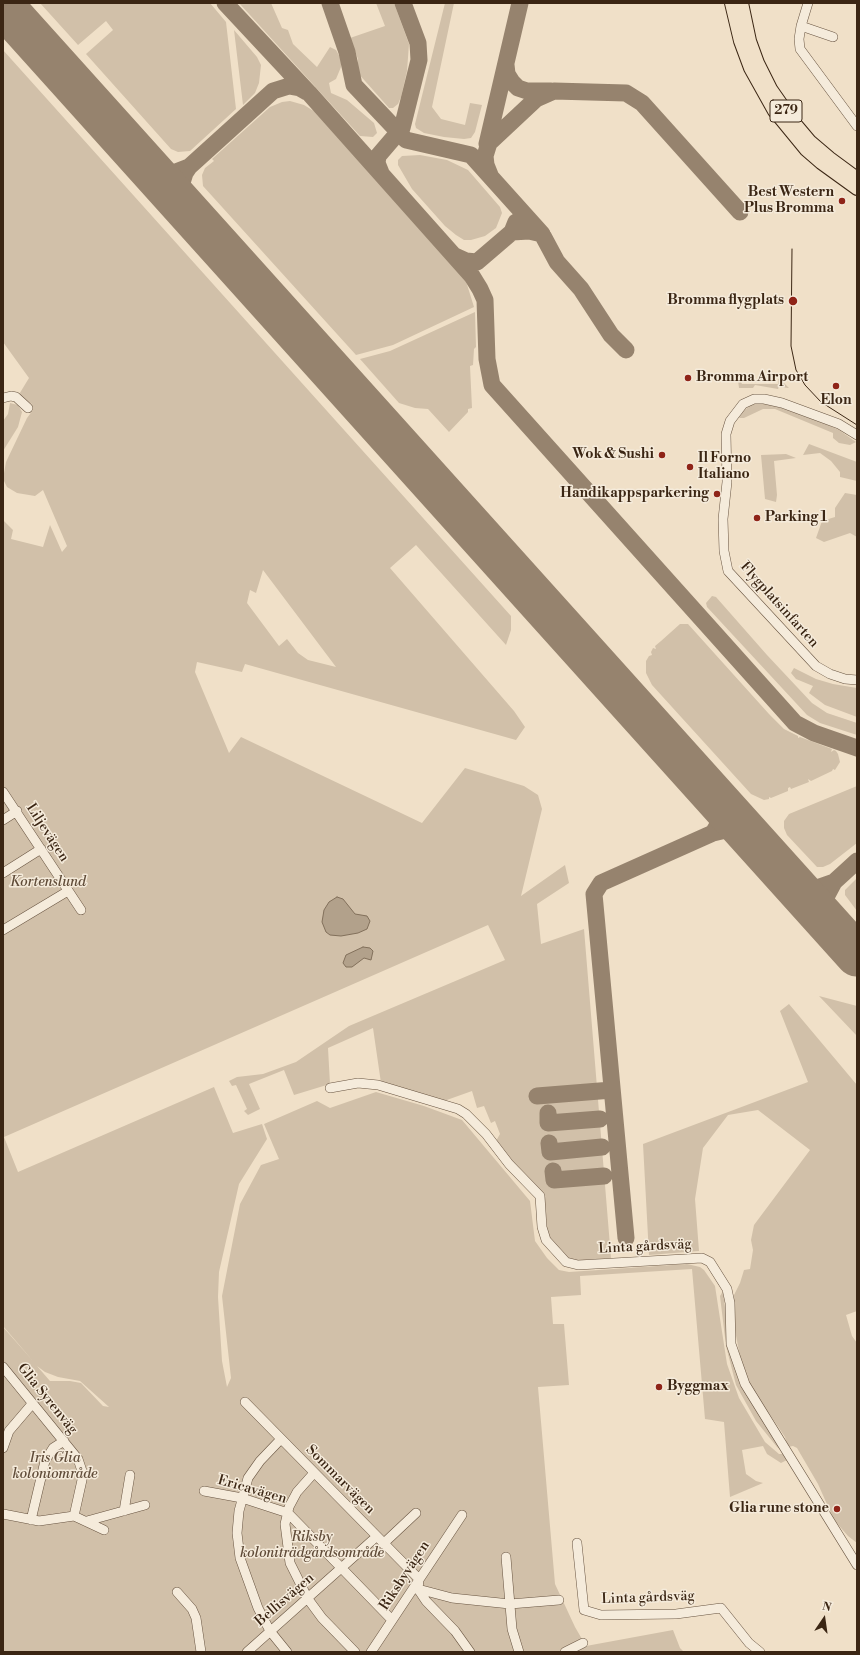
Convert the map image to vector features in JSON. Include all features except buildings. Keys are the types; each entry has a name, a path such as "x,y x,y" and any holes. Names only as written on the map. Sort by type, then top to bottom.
{"main road":[{"path":"731,3 740,41 750,68 774,111 806,150 826,167 857,189"},
{"name":"279","path":"742,3 745,22 758,63 771,89 810,141 857,178"},
{"path":"745,22 746,3"}],"street":[{"path":"808,3 801,26 799,39 800,49 857,126"},
{"path":"801,26 833,37"},
{"path":"3,398 16,396 28,408"},
{"name":"Flygplatsinfarten","path":"857,435 839,424 782,403 764,399 754,399 743,404 730,421 726,434 727,482 723,519 724,551 728,571 816,666 830,674 845,679 857,680"},
{"name":"Liljevägen","path":"3,792 17,811 81,910"},
{"path":"3,820 17,811"},
{"path":"3,873 41,849"},
{"path":"3,930 68,890"},
{"name":"Linta gårdsväg","path":"330,1088 358,1082 378,1085 458,1109 466,1114 486,1134 509,1164 540,1196 542,1227 546,1240 566,1262 578,1265 702,1258 710,1262 727,1289 730,1303 731,1344 745,1384 857,1565"},
{"name":"Glia Syrenväg","path":"4,1370 78,1459 82,1471 82,1480 74,1516"},
{"name":"Sommarvägen","path":"245,1402 313,1474 419,1579"},
{"path":"3,1448 9,1430 32,1404"},
{"path":"281,1439 254,1468 244,1488 237,1533 240,1558 258,1608 270,1632 287,1652"},
{"path":"31,1520 45,1461 53,1448 64,1441"},
{"path":"313,1474 297,1492 285,1524 290,1563 308,1599 322,1618 355,1652"},
{"path":"124,1510 130,1475"},
{"name":"Ericavägen","path":"204,1491 242,1498 288,1513 392,1620"},
{"path":"87,1520 145,1505"},
{"path":"383,1544 416,1513"},
{"path":"3,1514 39,1521 74,1516 87,1520 104,1530"},
{"name":"Riksbyvägen","path":"371,1652 462,1515"},
{"name":"Bellisvägen","path":"247,1652 376,1537"},
{"name":"Linta gårdsväg","path":"577,1543 584,1610 601,1615 676,1614 721,1608 749,1643 760,1652"},
{"path":"506,1556 512,1629 519,1652"},
{"path":"419,1579 418,1589 470,1652"},
{"path":"418,1589 452,1598 510,1604 559,1600"},
{"path":"178,1592 192,1609 196,1618 201,1652"},
{"path":"565,1652 583,1643"}],"green space":[{"path":"40,3 210,3 226,22 236,109 190,151 178,152 171,149 86,54 113,30 106,21 78,45"},
{"path":"239,3 271,3 282,28 288,30 293,44 317,67 330,47 336,50 341,59 341,67 336,79 329,83 331,93 347,100 374,123 377,133 373,137 360,136"},
{"path":"376,3 394,3 409,44 407,71 401,97 398,104 393,108 389,108 357,72 358,59 350,38 385,26"},
{"path":"445,3 454,3 432,107 441,119 465,125 470,103 482,105 475,132 471,138 464,139 444,137 424,133 416,128 415,124"},
{"path":"234,30 257,57 261,65 259,83 255,93 243,105"},
{"path":"3,50 511,616 511,630 506,645 416,545 390,568 514,711 525,727 516,740 245,664 242,672 197,662 195,672 229,753 241,737 422,823 465,768 524,786 538,795 542,809 521,896 565,865 569,883 537,904 541,944 584,929 611,1258 570,1261 548,1236 544,1194 512,1161 496,1141 500,1134 495,1121 491,1123 484,1106 477,1108 472,1091 444,1101 381,1083 373,1028 328,1048 330,1084 294,1095 284,1070 249,1084 260,1109 248,1115 244,1111 247,1109 236,1085 232,1086 229,1081 237,1077 263,1074 296,1062 349,1026 505,960 488,925 4,1137 18,1172 214,1087 233,1133 262,1124 267,1139 239,1184 219,1272 218,1297 222,1361 227,1387 231,1378 222,1296 240,1204 261,1165 279,1159 264,1124 317,1101 330,1108 376,1092 424,1106 462,1120 530,1201 535,1241 547,1258 559,1270 569,1272 687,1264 700,1267 704,1270 715,1286 727,1364 739,1398 765,1442 779,1454 783,1454 787,1460 781,1463 767,1454 763,1446 742,1450 746,1474 756,1481 763,1483 730,1497 724,1422 705,1419 692,1269 580,1276 581,1295 551,1297 553,1324 564,1324 569,1385 538,1387 555,1584 575,1627 586,1646 673,1630 680,1648 684,1652 3,1652 3,1327 33,1361 3,1326 3,520 13,530 11,539 43,547 50,525 62,552 67,546 43,490 35,496 17,493 7,487 3,479 6,462 27,418 33,410 32,404 18,396 29,378 3,342","holes":["263,570 336,667 308,660 298,653 287,639 279,646 247,603 250,590 256,593","37,1366 45,1372 58,1377 80,1381 109,1407 103,1406 81,1383 70,1381 50,1381"]},
{"path":"290,101 304,105 317,113 465,278 474,307 393,345 356,355 203,186 202,175 205,168 214,161 212,159 270,107 282,102"},
{"path":"420,155 447,160 468,170 500,207 502,213 496,228 485,236 471,240 464,240 445,226 412,189 398,165 398,160 402,156"},
{"path":"475,312 476,347 474,349 473,365 470,366 472,408 468,409 468,412 449,432 428,409 415,408 399,403 360,359 390,351"},
{"path":"778,379 780,379 789,388 779,387 778,389 755,385 753,388 739,388 738,380 740,380 742,384 778,384"},
{"path":"10,403 18,405 22,412 18,427 3,451 3,421 8,414"},
{"path":"760,403 776,406 826,424 839,430 856,442 850,445 839,443 833,438 833,433 775,409 763,409 744,418 739,418 743,411 751,405"},
{"path":"809,444 857,462 857,481 840,477 840,472 831,461 820,453 803,455"},
{"path":"786,454 796,458 774,461 777,495 776,502 765,499 761,455"},
{"path":"845,493 857,495 857,537 850,533 824,542 816,538 822,521 835,517 835,508"},
{"path":"712,596 716,597 812,703 827,713 857,723 857,735 820,723 807,715 707,607 706,603"},
{"path":"680,624 688,624 784,729 798,736 798,738 800,737 832,749 831,752 834,750 836,751 840,762 835,770 833,769 832,771 811,781 808,779 809,782 791,789 790,787 788,788 788,791 771,798 769,797 769,799 764,800 751,794 652,685 646,673 646,661 649,656 652,655 651,652 653,648 656,649 655,646"},
{"path":"794,668 816,679 833,684 857,688 857,717 825,705 809,693 813,686 796,679 791,673"},
{"path":"857,786 857,843 830,864 823,867 817,867 787,835 784,828 784,821 789,814"},
{"path":"857,878 857,911 845,895 845,890"},
{"path":"819,996 857,1006 857,1036"},
{"path":"789,1004 857,1085 857,1311 846,1315 852,1336 857,1343 857,1543 848,1536 834,1520 818,1484 797,1448 793,1446 788,1447 785,1437 749,1384 741,1362 734,1325 734,1295 744,1270 750,1269 753,1250 751,1240 754,1225 810,1150 758,1110 728,1115 703,1148 695,1199 699,1251 649,1255 643,1144 808,1082 780,1011"},
{"path":"723,1291 730,1347 782,1451 756,1421 736,1385 726,1346 720,1296"}],"shaded area":[{"path":"337,897 343,899 355,914 367,916 370,921 367,929 358,933 341,936 330,935 326,932 322,922 324,910 329,902"},
{"path":"363,947 370,948 373,951 371,960 364,958 352,967 346,967 343,963 346,955"}],"taxiway":[{"path":"225,3 309,93 472,276 485,300 487,359 492,385 795,723 814,733 857,748"},
{"path":"330,3 347,52 354,85 406,140 471,155 542,234"},
{"path":"381,173 377,163 378,156 402,128 419,60 418,43 403,3"},
{"path":"487,144 520,3"},
{"path":"506,65 507,74 518,88 527,91 551,91"},
{"path":"187,210 181,192 181,186 185,173 189,167 273,91 289,86 300,88 307,92"},
{"path":"490,175 486,165 485,156 489,143 536,99 554,91 626,93 642,103 740,212"},
{"path":"146,164 154,169 168,173 176,172 189,167"},
{"path":"455,256 466,261 477,262 512,232 516,222"},
{"path":"512,232 529,231 542,234 557,262 581,289 611,335 626,350"},
{"path":"716,798 721,806 723,816 713,833 730,829 740,831 752,838"},
{"path":"626,1238 594,894 601,883 713,833"},
{"path":"834,882 857,861"},
{"path":"792,883 814,889 834,882 825,899 824,909 827,922"},
{"path":"537,1096 612,1090"},
{"path":"548,1113 548,1123 600,1119"},
{"path":"549,1143 550,1152 602,1147"},
{"path":"553,1171 554,1180 604,1176"}],"runway":[{"path":"3,6 857,955"}],"tram line":[{"path":"792,249 791,346 796,370 805,385 821,402 857,425"}],"place":[{"name":"Best Western Plus Bromma","path":"842,201"},
{"name":"Bromma flygplats","path":"793,301"},
{"name":"Bromma Airport","path":"688,378"},
{"name":"Elon","path":"836,386"},
{"name":"Wok & Sushi","path":"662,455"},
{"name":"Il Forno Italiano","path":"690,467"},
{"name":"Handikappsparkering","path":"717,494"},
{"name":"Parking 1","path":"757,518"},
{"name":"Byggmax","path":"659,1387"},
{"name":"Glia rune stone","path":"837,1509"}],"park label":[{"name":"Kortenslund","path":"48,883"},
{"name":"Iris Glia koloniområde","path":"55,1468"},
{"name":"Riksby koloniträdgårdsområde","path":"312,1546"}]}
